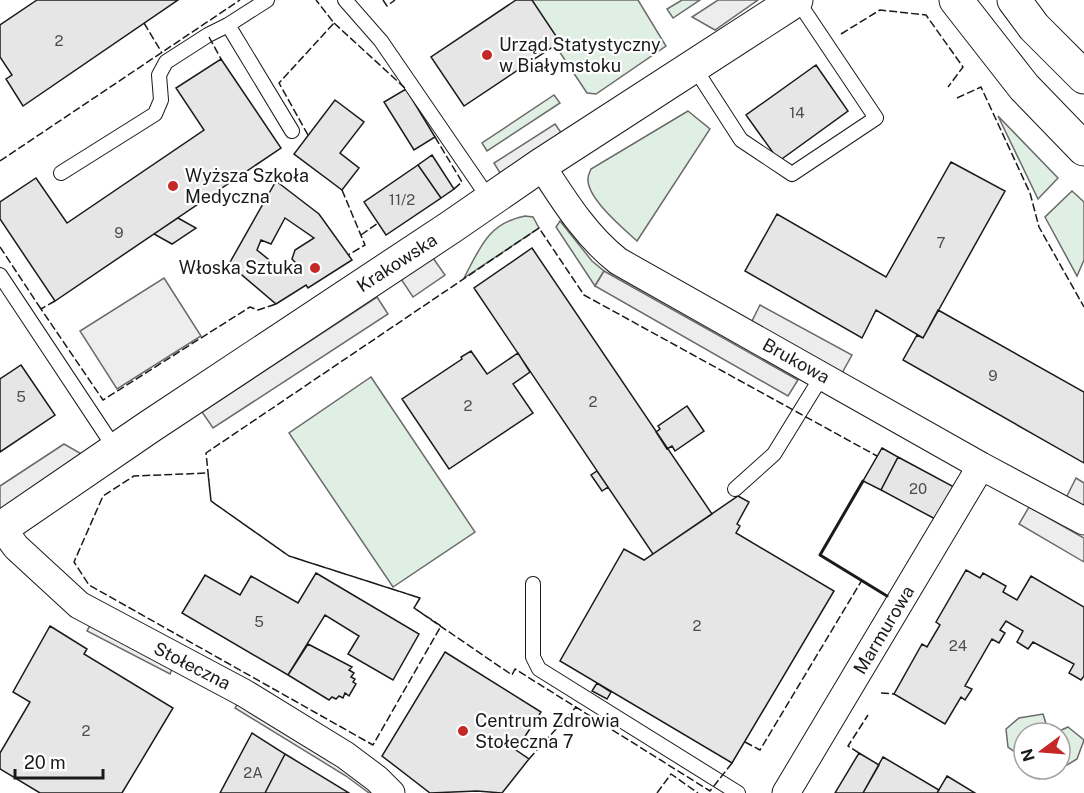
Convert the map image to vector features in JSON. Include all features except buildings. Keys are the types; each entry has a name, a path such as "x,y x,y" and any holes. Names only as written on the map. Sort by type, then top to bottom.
{"street":[{"name":"Krakowska","path":"1,529 541,165 797,0"},
{"path":"956,0 1024,87 1084,148"},
{"path":"1014,0 1034,27 1084,77"},
{"name":"Brukowa","path":"541,165 588,233 603,249 641,275 981,466 1084,521"},
{"name":"Marmurowa","path":"786,793 981,466"},
{"name":"Stołeczna","path":"1,529 16,547 79,605 97,617 244,693 345,755 391,793"}],"lane":[{"path":"61,173 155,114 161,100 159,75 166,62 267,0"},
{"path":"345,0 381,41 490,200"},
{"path":"694,67 741,140 792,174 876,118 797,0"},
{"path":"228,25 292,131"},
{"path":"0,275 116,450"},
{"path":"735,489 774,454 822,376"},
{"path":"533,584 533,657 538,669 738,793"}],"green space":[{"path":"532,0 638,0 666,46 596,94 587,93 555,45"},
{"path":"682,0 700,0 673,18 667,9"},
{"path":"554,95 560,103 487,151 482,143"},
{"path":"688,111 710,129 637,241 599,204 589,186 589,174 591,169"},
{"path":"998,116 1058,178 1038,199"},
{"path":"1072,191 1084,202 1084,260 1077,276 1045,217"},
{"path":"525,216 533,217 539,228 464,278 487,238 502,224"},
{"path":"560,221 592,261 604,271 595,286 556,227"},
{"path":"371,377 475,532 393,587 289,433"},
{"path":"1043,714 1045,721 1015,721 1019,718"},
{"path":"1012,724 1012,750 1008,747 1006,729"},
{"path":"1072,730 1084,740 1077,759 1072,762"}],"shaded area":[{"path":"718,0 758,0 715,30 692,17"},
{"path":"555,124 562,134 500,173 494,163"},
{"path":"433,258 445,275 413,297 401,279"},
{"path":"604,271 798,380 788,396 595,286"},
{"path":"164,278 201,336 117,389 80,331"},
{"path":"377,297 388,314 213,428 202,412"},
{"path":"760,305 852,355 842,373 751,323"},
{"path":"64,444 85,456 0,513 0,486"},
{"path":"1076,478 1084,483 1084,507 1066,498"},
{"path":"1029,507 1084,538 1084,562 1019,524"},
{"path":"92,622 174,664 170,674 87,631"},
{"path":"241,699 382,793 369,793 346,776 235,708"}],"fence":[{"path":"0,161 240,0"},
{"path":"308,135 279,83 334,23 316,0"},
{"path":"383,0 387,6 395,0"},
{"path":"841,34 880,10 926,15 963,67 948,87"},
{"path":"144,23 162,53"},
{"path":"334,23 406,89"},
{"path":"209,37 221,59"},
{"path":"957,98 981,87 1030,193 1039,227 1084,307"},
{"path":"435,137 462,182 454,189"},
{"path":"342,190 365,245 348,255"},
{"path":"361,235 378,223"},
{"path":"732,763 710,791 515,669 512,675 414,608 420,598 289,556 211,501 206,453 539,228 584,295 877,456"},
{"path":"0,247 41,309"},
{"path":"55,301 41,309 103,400 250,307 258,310 276,304"},
{"path":"208,473 211,501 289,556 420,598 414,608 441,626 373,745 89,585 74,562 103,496 134,476 208,473"},
{"path":"745,742 760,750 862,580"},
{"path":"881,693 894,694"},
{"path":"529,759 576,707"},
{"path":"859,753 848,746 868,715"},
{"path":"657,793 671,774 698,793"}],"wall":[{"path":"863,481 820,555 887,596"}],"place":[{"name":"Urząd Statystyczny w Białymstoku","path":"487,55"},
{"name":"Wyższa Szkoła Medyczna","path":"173,186"},
{"name":"Włoska Sztuka","path":"315,268"},
{"name":"Centrum Zdrowia Stołeczna 7","path":"463,731"}]}
